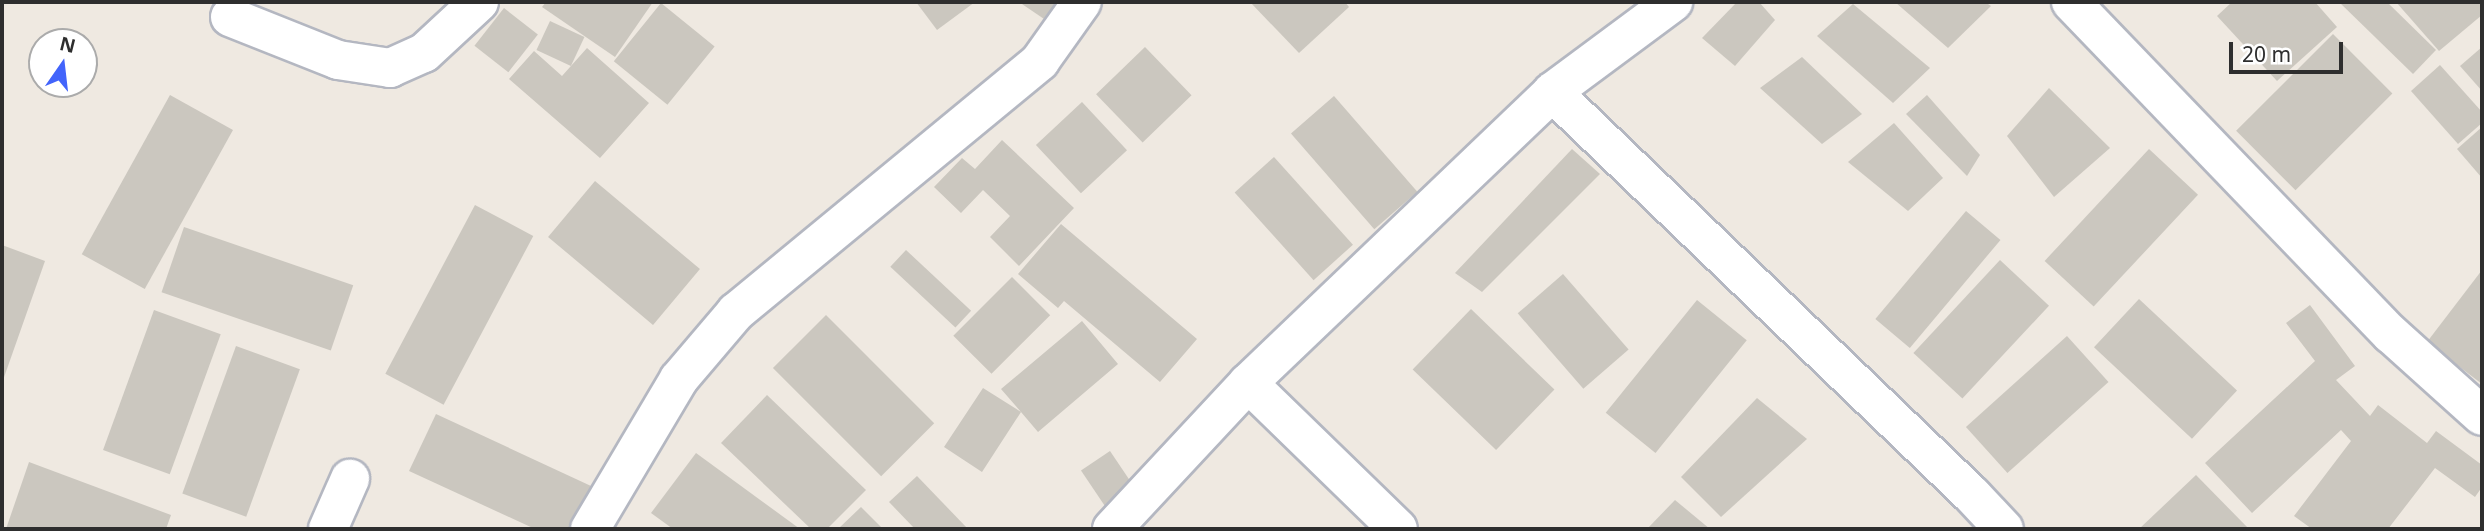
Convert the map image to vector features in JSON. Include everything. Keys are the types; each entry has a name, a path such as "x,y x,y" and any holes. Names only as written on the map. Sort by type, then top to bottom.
{"street":[{"path":"230,17 338,60 390,68 424,53 479,2"},
{"path":"590,529 679,379 736,312 1040,61 1082,2"},
{"path":"1112,529 1248,383 1552,92 1673,2"},
{"path":"2071,2 2391,334 2482,416"},
{"path":"1552,92 1973,496 2004,529"},
{"path":"1248,383 1398,529"},
{"path":"328,529 350,479"}],"building":[{"path":"546,2 653,2 615,57 542,7"},
{"path":"916,2 975,2 937,30"},
{"path":"1019,2 1061,2 1047,21"},
{"path":"1250,2 1345,2 1349,7 1299,53"},
{"path":"1737,2 1759,2 1775,20 1735,66 1702,38"},
{"path":"1895,2 1985,2 1991,6 1948,48"},
{"path":"2232,2 2315,2 2337,27 2277,81 2217,16"},
{"path":"2339,2 2387,2 2436,50 2413,74"},
{"path":"2396,2 2482,2 2482,15 2439,51"},
{"path":"661,3 715,46 667,105 614,61"},
{"path":"1853,4 1930,68 1893,103 1817,36"},
{"path":"504,8 538,34 508,72 474,46"},
{"path":"550,21 584,37 571,66 536,50"},
{"path":"2333,34 2392,93 2296,190 2236,131"},
{"path":"1145,47 1192,95 1143,142 1096,94"},
{"path":"2482,47 2482,91 2460,66"},
{"path":"587,48 649,103 600,158 509,79 534,51 562,76"},
{"path":"1802,57 1862,114 1822,144 1760,88"},
{"path":"2440,65 2482,112 2482,123 2458,144 2411,91"},
{"path":"2049,88 2110,148 2054,197 2007,136"},
{"path":"170,95 233,130 145,289 82,254"},
{"path":"1927,95 1980,155 1967,176 1906,114"},
{"path":"1334,96 1417,192 1374,229 1291,133"},
{"path":"1082,102 1127,150 1081,193 1036,145"},
{"path":"1894,123 1943,178 1908,211 1848,162"},
{"path":"2482,127 2482,178 2457,149"},
{"path":"1002,140 1074,208 1019,266 990,237 1010,216 983,190 961,213 934,187 962,158 975,169"},
{"path":"1572,149 1600,174 1482,292 1455,273"},
{"path":"2149,149 2198,195 2094,307 2045,261"},
{"path":"1274,157 1353,245 1314,280 1235,192"},
{"path":"595,181 700,269 653,325 548,237"},
{"path":"475,205 533,236 444,405 385,374"},
{"path":"1966,211 2000,240 1910,348 1875,319"},
{"path":"1061,224 1197,339 1160,382 1064,301 1058,308 1018,274"},
{"path":"184,227 353,285 331,351 162,292"},
{"path":"2,245 45,261 2,383"},
{"path":"906,250 971,311 955,328 890,267"},
{"path":"2000,260 2049,306 1962,399 1913,353"},
{"path":"2482,270 2482,384 2427,342"},
{"path":"1563,274 1629,349 1583,389 1518,313"},
{"path":"1012,277 1050,315 991,374 953,336"},
{"path":"2139,299 2237,390 2192,439 2094,347"},
{"path":"1697,300 1747,340 1655,453 1606,413"},
{"path":"2310,305 2355,366 2336,380 2370,416 2378,405 2427,443 2436,431 2482,465 2482,487 2475,497 2435,468 2388,529 2312,529 2294,516 2351,441 2341,430 2252,513 2205,463 2315,361 2286,323"},
{"path":"1471,309 1554,390 1496,450 1413,369"},
{"path":"154,310 221,334 170,474 103,450"},
{"path":"826,315 934,423 881,476 773,368"},
{"path":"1082,321 1118,364 1038,432 1001,389"},
{"path":"2067,336 2108,382 2007,473 1966,427"},
{"path":"236,346 300,369 246,517 182,494"},
{"path":"983,388 1021,412 982,472 944,447"},
{"path":"767,395 866,490 827,529 811,529 721,443"},
{"path":"1757,398 1807,439 1721,517 1681,477"},
{"path":"436,414 591,486 571,529 535,529 409,471"},
{"path":"1110,451 1138,492 1109,512 1081,471"},
{"path":"696,453 800,529 673,529 651,513"},
{"path":"29,462 171,515 166,529 6,529"},
{"path":"2196,475 2249,529 2139,529"},
{"path":"917,476 968,529 915,529 889,502"},
{"path":"1675,500 1710,529 1647,529"},
{"path":"861,507 883,529 838,529"}]}
